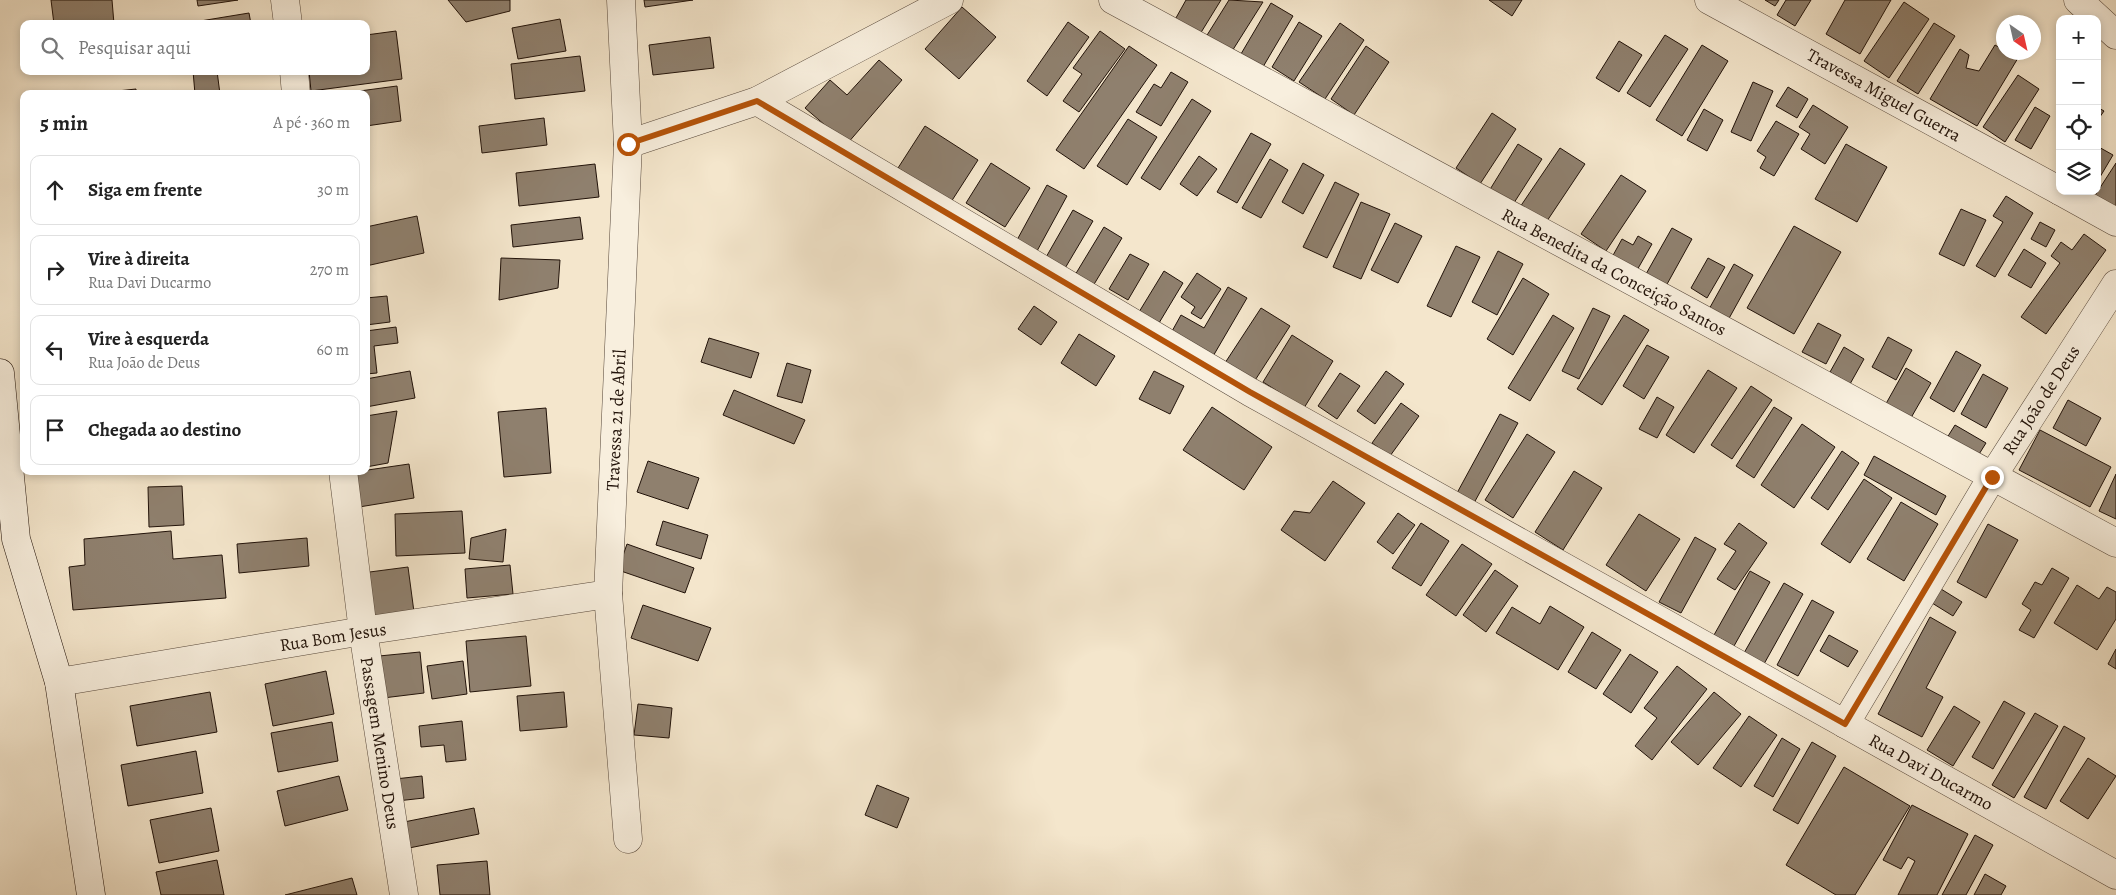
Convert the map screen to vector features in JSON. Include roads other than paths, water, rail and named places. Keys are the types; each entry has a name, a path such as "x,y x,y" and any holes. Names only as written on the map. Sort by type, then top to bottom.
{"street":[{"path":"285,0 288,20"},
{"name":"Travessa 21 de Abril","path":"621,0 628,144 608,594 628,839"},
{"path":"628,144 757,101 949,0"},
{"name":"Rua Benedita da Conceição Santos","path":"1113,0 2116,543"},
{"name":"Travessa Miguel Guerra","path":"1709,0 2056,189"},
{"path":"2078,0 2116,35"},
{"path":"294,75 296,90"},
{"name":"Rua Davi Ducarmo","path":"757,101 1250,392 2116,875"},
{"name":"Travessa Miguel Guerra","path":"2067,195 2116,222"},
{"name":"Rua João de Deus","path":"1845,724 1992,477 2116,284"},
{"path":"0,373 8,542 59,682 91,895"},
{"name":"Passagem Menino Deus","path":"344,475 363,631 404,895"},
{"name":"Rua Bom Jesus","path":"59,682 363,631 608,594"}]}
